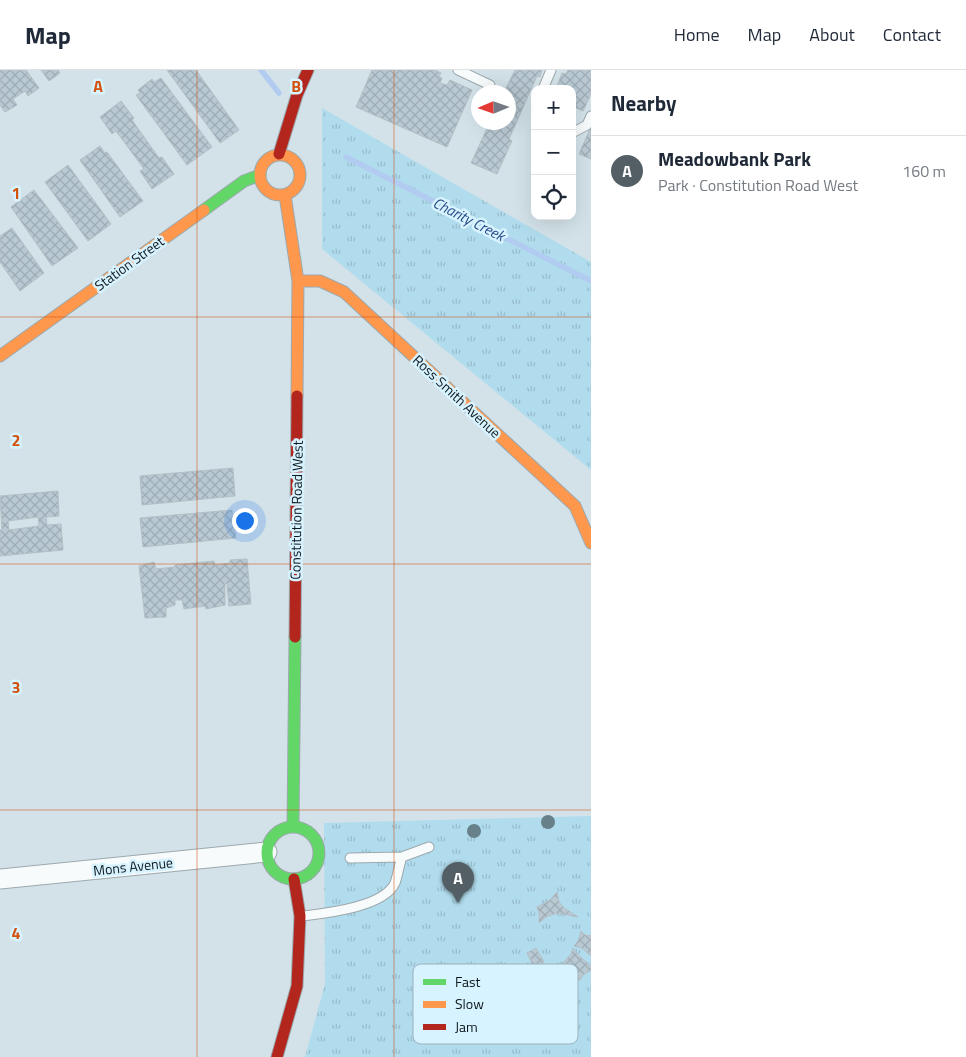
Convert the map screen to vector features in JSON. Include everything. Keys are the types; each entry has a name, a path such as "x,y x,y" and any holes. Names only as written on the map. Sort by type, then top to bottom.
{"main road":[{"path":"279,154 297,95 308,70"},
{"path":"279,154 293,159 298,165 300,180 292,192 285,195 276,195 267,191 262,184 260,175 261,167 265,161 279,154"},
{"name":"Station Street","path":"0,356 244,181 260,175"},
{"name":"Constitution Road West","path":"285,195 298,281 293,827"},
{"name":"Ross Smith Avenue","path":"298,281 320,281 344,292 575,506 591,543"},
{"path":"293,827 310,833 318,848 318,857 316,866 310,873 294,879 285,878 278,874 268,861 266,852 272,837 278,832 293,827"},
{"path":"277,1057 297,986 300,916 294,879"}],"street":[{"name":"Mons Avenue","path":"0,879 266,852"}],"lane":[{"path":"458,70 490,85"},
{"path":"544,85 551,70"},
{"path":"576,131 587,125 591,116"},
{"path":"350,858 402,857 429,847"},
{"path":"300,916 334,912 381,898 394,884 402,857"}],"green space":[{"path":"322,108 591,262 591,470 322,249"},
{"path":"591,816 591,1057 305,1057 325,984 324,823"}],"building":[{"path":"0,70 26,70 39,88 28,96 25,91 13,99 17,105 5,112 0,105"},
{"path":"41,70 58,70 60,73 49,81"},
{"path":"167,70 196,70 239,130 220,143"},
{"path":"372,70 435,70 441,73 439,77 442,78 440,83 447,85 450,80 471,90 447,147 356,107"},
{"path":"515,70 542,70 540,77 537,76 533,85 531,85 531,90 516,123 516,85 508,85"},
{"path":"568,70 591,70 591,94 583,111 576,108 576,85 558,85 562,73 566,74"},
{"path":"161,78 212,147 187,165 136,95 140,93 138,90 152,79 154,82"},
{"path":"121,101 159,158 162,157 174,174 152,189 140,171 144,169 116,131 112,134 100,117"},
{"path":"591,129 591,159 579,154"},
{"path":"486,130 513,130 509,139 512,141 497,174 471,163"},
{"path":"100,146 105,153 107,152 143,201 120,217 80,160"},
{"path":"68,165 111,224 88,241 45,182"},
{"path":"34,190 78,248 52,266 11,207"},
{"path":"12,228 44,273 20,291 0,262 0,236"},
{"path":"233,468 235,496 142,505 140,476"},
{"path":"58,491 59,516 46,517 47,525 61,524 63,550 0,556 0,530 2,530 0,496","holes":["38,517 39,526 9,530 8,521"]},
{"path":"232,510 236,538 143,547 140,518"},
{"path":"247,559 251,604 229,606 227,584 225,583 225,605 206,609 205,606 184,609 182,600 175,600 175,605 166,608 166,617 145,618 139,566 154,562 156,569 214,561 215,565 230,563 230,560"},
{"path":"557,892 559,902 564,908 578,917 557,913 546,917 539,923 537,907 550,900"},
{"path":"581,931 585,935 591,936 591,956 582,948 574,946 578,941"},
{"path":"536,948 544,962 532,964 527,953"},
{"path":"573,948 591,966 591,970 583,975 580,980 578,979 578,964 562,964 571,954"}],"waterway":[{"name":"Charity Creek","path":"261,70 279,93"},
{"name":"Charity Creek","path":"346,157 591,281"}],"traffic: fast":[{"path":"204,210 244,181 260,175"},
{"path":"293,827 295,637"},
{"path":"293,827 307,831 315,839 319,853 315,867 307,875 293,879 279,875 271,867 267,853 271,839 279,831 293,827"}],"traffic: slow":[{"path":"284,155 291,158 297,164 300,175 299,183 291,192 284,195 276,195 269,192 261,183 260,171 263,164 272,156 284,155"},
{"path":"285,195 298,281 297,396"},
{"path":"0,356 204,210"},
{"path":"298,281 320,281 344,292 575,506 591,543"}],"traffic: jam":[{"path":"279,154 297,95 308,70"},
{"path":"295,637 297,396"},
{"path":"277,1057 297,986 300,916 294,879"}],"place":[{"name":"Meadowbank Park","path":"458,903"}]}
